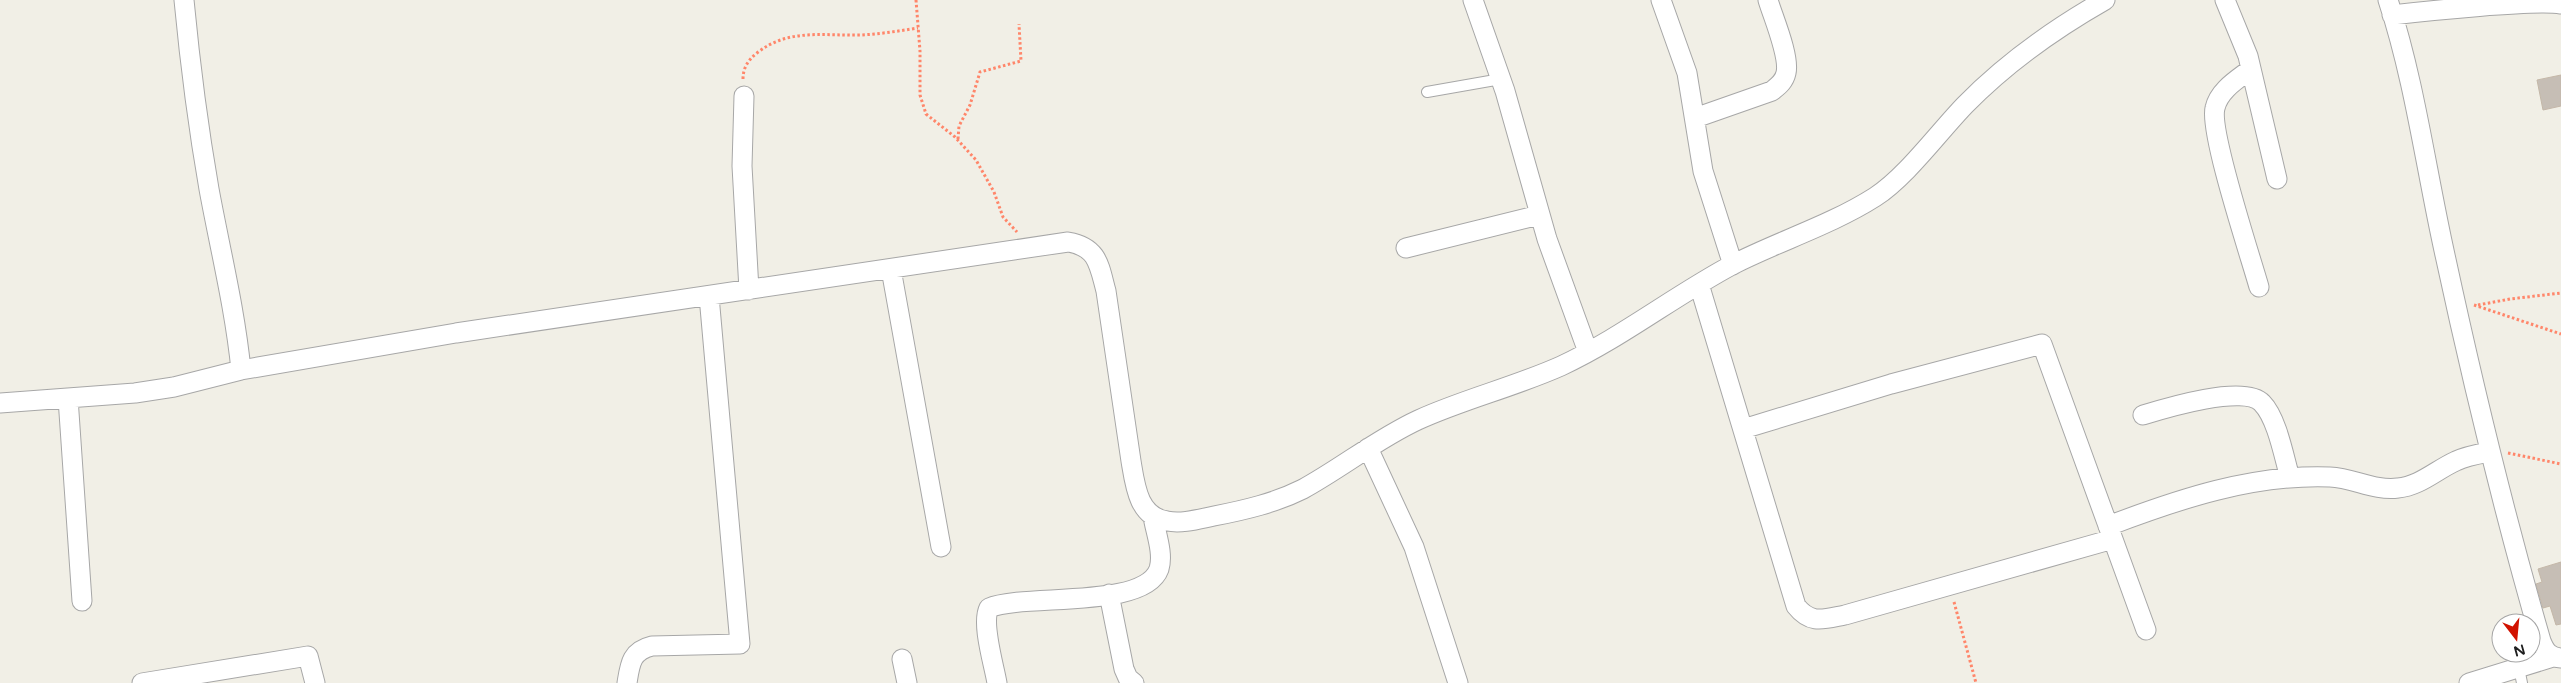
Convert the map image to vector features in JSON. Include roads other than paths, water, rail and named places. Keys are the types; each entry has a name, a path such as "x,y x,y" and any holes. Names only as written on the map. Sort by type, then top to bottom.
{"street":[{"path":"184,0 190,74 209,188 234,315 241,370"},
{"path":"1473,0 1501,79 1539,215 1588,352"},
{"path":"1660,0 1687,73 1703,171 1733,265"},
{"path":"1695,118 1772,91 1782,83 1786,71 1785,57 1768,0"},
{"path":"0,403 135,393 241,370 456,333 1068,242 1081,244 1092,253 1099,265 1106,291 1135,488 1142,505 1153,516 1167,521 1186,521 1268,504 1301,489 1388,434 1448,406 1560,366 1588,352 1698,284 1733,265 1875,197 1898,178 1944,126 1993,78 2043,39 2105,0"},
{"path":"2225,0 2236,23 2251,69 2277,179"},
{"path":"2557,658 2546,651 2541,640 2489,452 2406,70 2390,8 2521,0 2546,0 2561,4"},
{"path":"2251,69 2237,79 2219,98 2214,108 2214,120 2259,287"},
{"path":"744,96 742,166 749,290"},
{"path":"1406,248 1539,215"},
{"path":"891,269 941,547"},
{"path":"1698,284 1796,606 1804,616 1814,620 1846,615 1950,586 2111,532 2188,498 2243,485 2290,478 2336,477 2352,479 2383,489 2399,488 2424,480 2456,460 2489,452"},
{"path":"627,683 630,662 634,654 641,649 652,646 740,644 708,296"},
{"path":"1743,429 1891,384 2042,344 2146,630"},
{"path":"2143,415 2207,399 2250,396 2262,401 2270,414 2290,478"},
{"path":"68,398 82,601"},
{"path":"1368,448 1414,547 1458,683"},
{"path":"997,683 986,625 986,614 989,608 1007,602 1068,600 1138,588 1151,580 1158,570 1160,559 1153,516"},
{"path":"1109,594 1124,669 1128,678 1134,683"},
{"path":"142,683 308,656 315,683"},
{"path":"2470,683 2520,675 2557,658"},
{"path":"902,659 907,683"}],"lane":[{"path":"1427,92 1501,79"}]}
